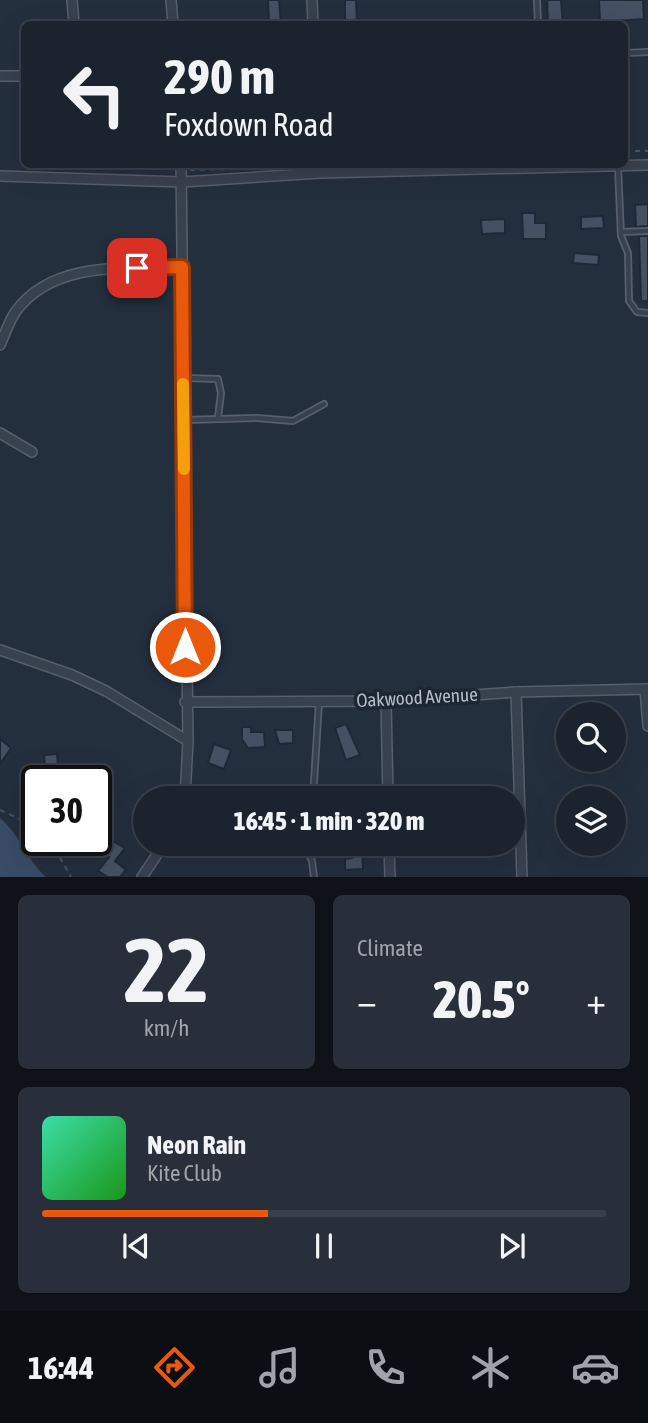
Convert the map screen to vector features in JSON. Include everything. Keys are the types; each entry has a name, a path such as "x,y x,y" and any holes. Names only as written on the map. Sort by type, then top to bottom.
{"street":[{"path":"72,0 74,21"},
{"path":"171,0 173,21"},
{"path":"312,0 313,21"},
{"path":"0,76 21,76"},
{"path":"628,166 648,165"},
{"path":"181,168 188,741 186,786"},
{"path":"0,177 182,182 320,169 419,168"},
{"path":"0,345 16,312 41,287 53,281 92,270 182,267"},
{"path":"0,433 32,452"},
{"path":"0,650 72,675 106,691 188,741"},
{"path":"646,689 648,726"},
{"name":"Oakwood Avenue","path":"186,702 386,701 516,692 646,689"},
{"path":"516,692 522,877"},
{"path":"386,701 388,786"},
{"path":"142,877 156,856"},
{"path":"389,856 390,877"}],"lane":[{"path":"537,0 538,21"},
{"path":"628,53 648,52"},
{"path":"618,168 621,232 628,253 629,301 637,312 648,313"},
{"path":"621,232 648,231"},
{"path":"183,378 218,379 221,393 218,418"},
{"path":"183,420 218,418 293,421 324,404"},
{"path":"314,786 319,701"},
{"path":"308,856 314,877"}],"path":[{"path":"628,151 648,151"},
{"path":"0,810 21,820"},
{"path":"59,856 71,877"}],"water":[{"path":"0,818 21,844 21,856 29,856 46,877 0,877"}],"building":[{"path":"268,0 279,0 281,21 269,21"},
{"path":"345,0 356,0 357,21 345,21"},
{"path":"547,0 561,0 563,21 548,21"},
{"path":"599,0 643,0 644,19 600,21"},
{"path":"648,204 648,226 636,227 635,205"},
{"path":"522,213 535,213 535,223 546,223 546,239 523,239"},
{"path":"603,216 604,228 581,229 581,217"},
{"path":"505,219 505,233 482,234 481,220"},
{"path":"639,236 648,236 648,301 641,301"},
{"path":"574,253 599,255 598,265 573,263"},
{"path":"346,724 360,755 346,760 335,728"},
{"path":"242,727 251,727 251,732 264,732 265,747 248,748 242,739"},
{"path":"275,730 293,730 293,743 279,744"},
{"path":"0,739 11,748 0,764"},
{"path":"214,744 231,750 224,769 208,763"},
{"path":"57,754 58,765 45,765 44,755"},
{"path":"112,841 125,848 115,861 126,870 120,877 108,877 98,871 112,856"},
{"path":"362,856 363,869 345,870 345,859"}],"slow traffic":[{"path":"183,384 184,469"}],"route":[{"path":"137,268 182,267 185,647"}]}
